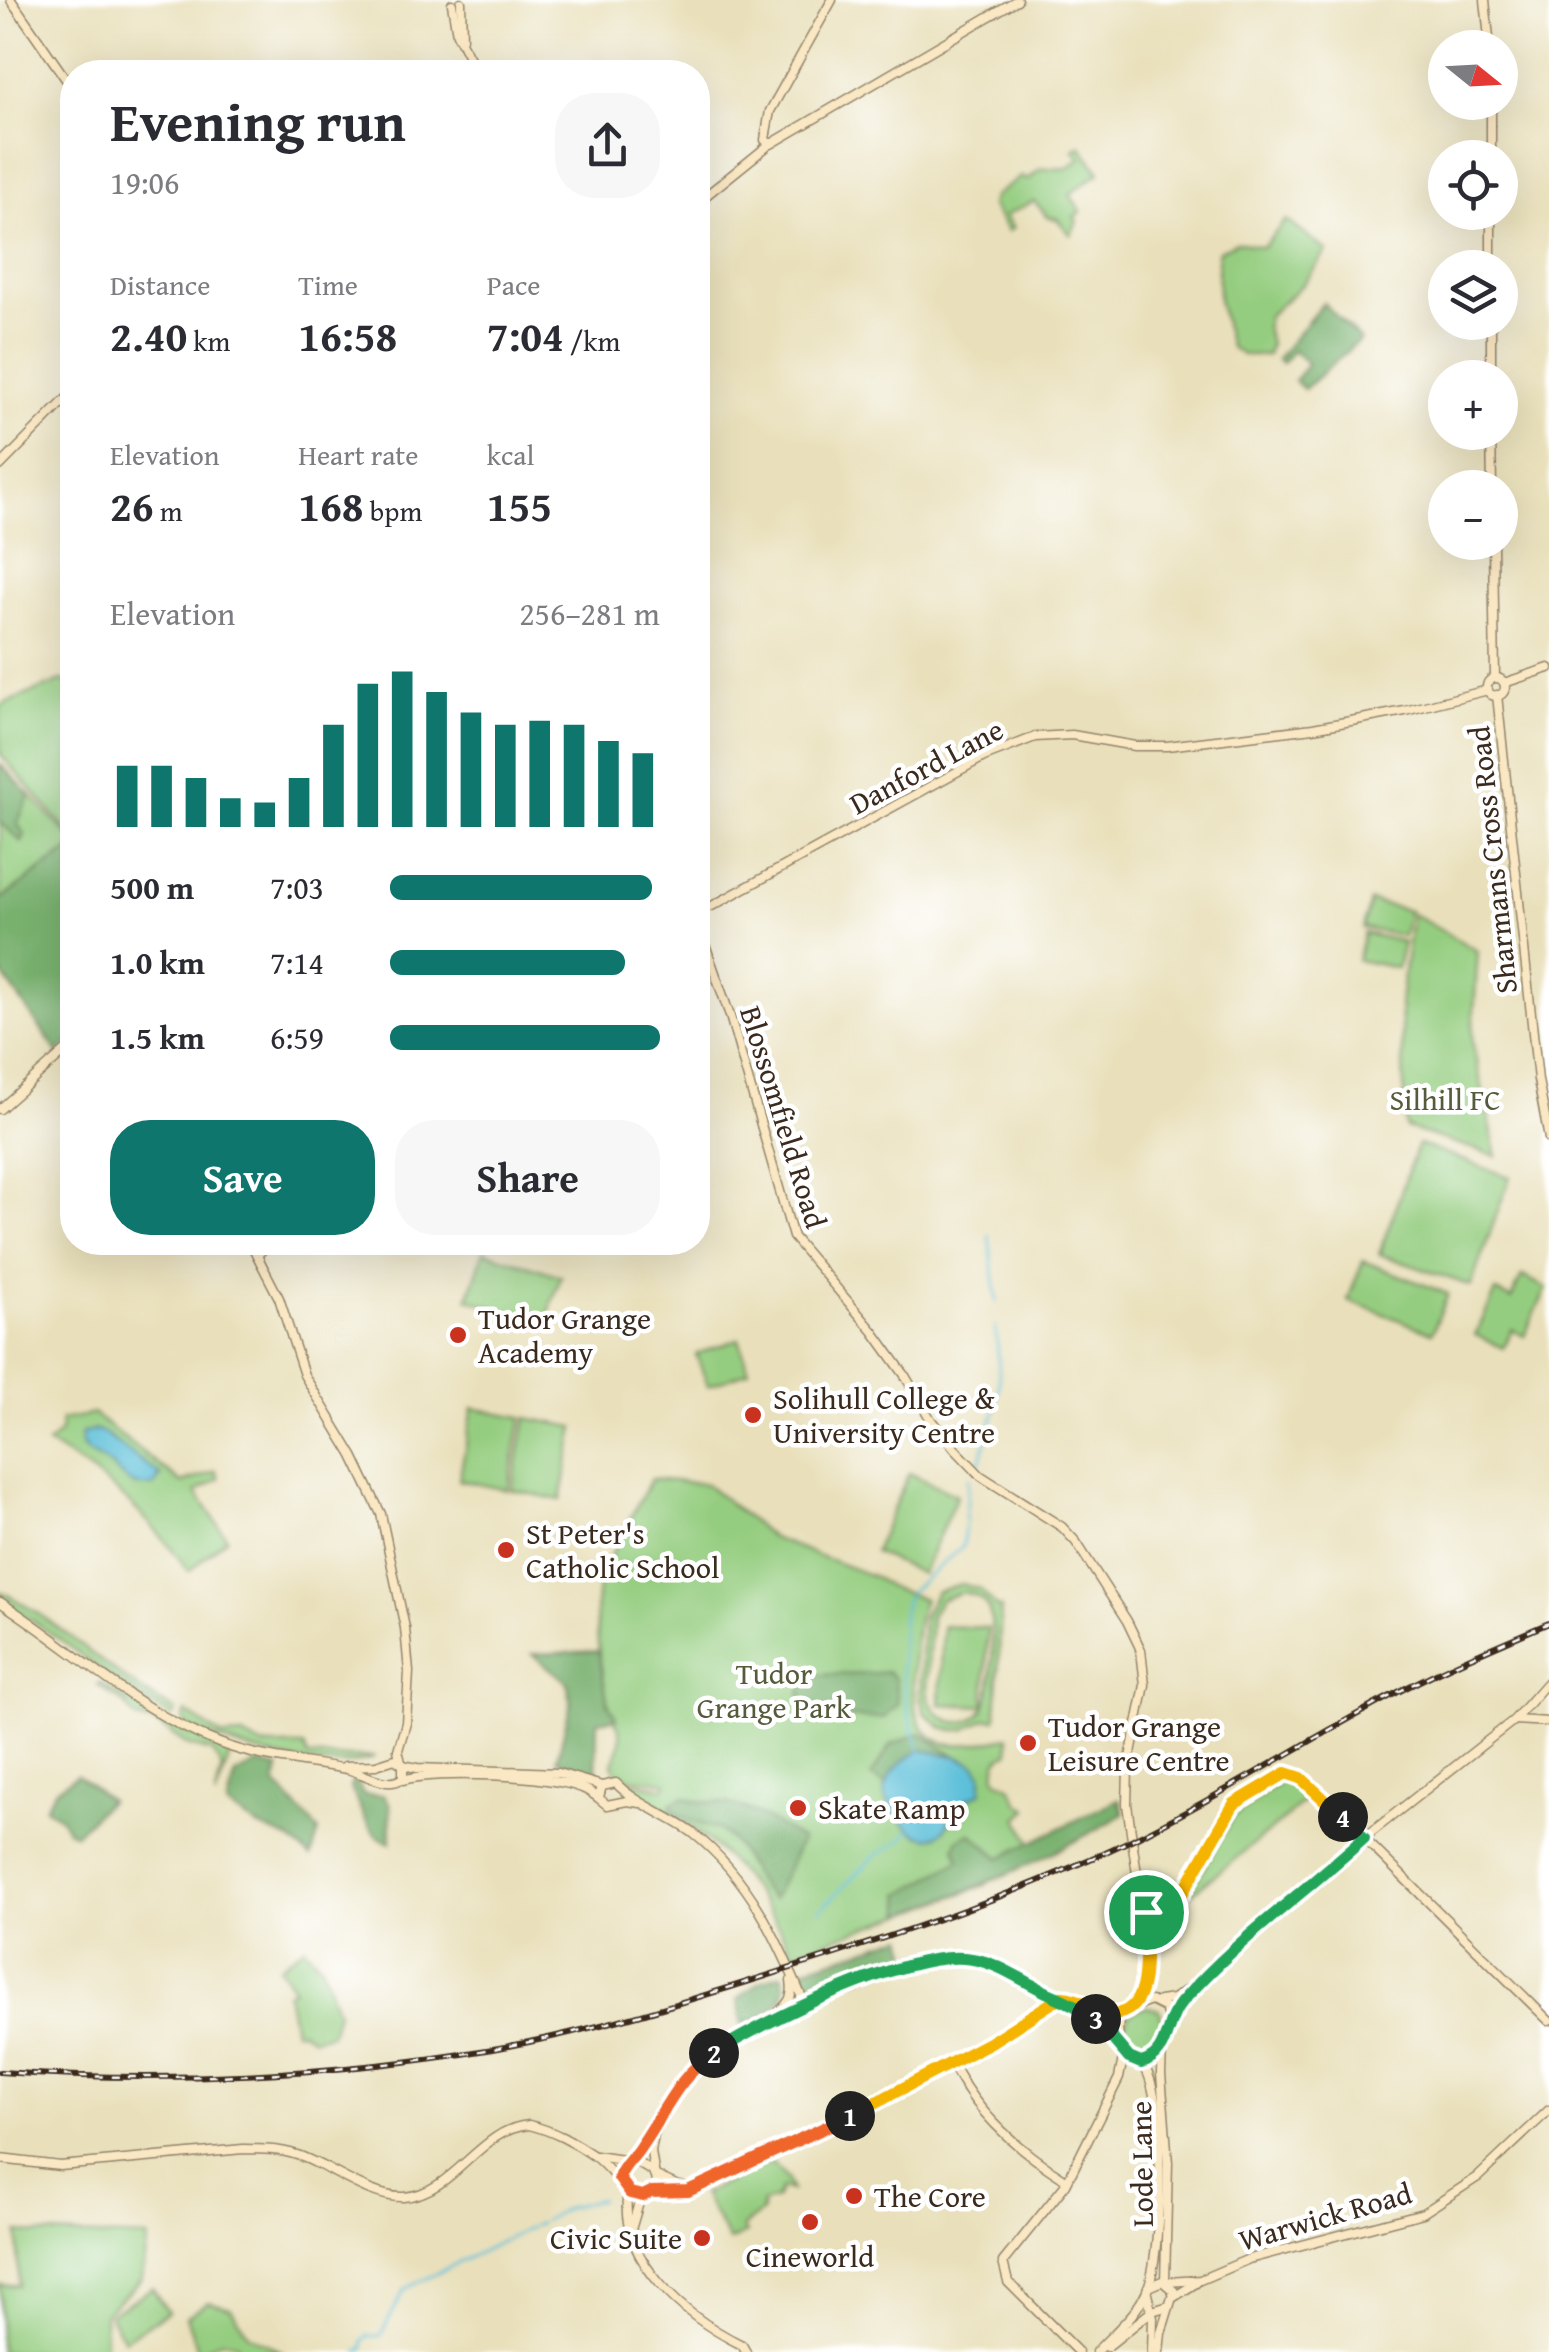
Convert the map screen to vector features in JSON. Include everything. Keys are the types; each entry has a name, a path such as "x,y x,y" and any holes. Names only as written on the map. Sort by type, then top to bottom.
{"street":[{"path":"11,0 60,71"},
{"path":"773,137 774,107 832,0"},
{"path":"710,193 758,156 773,137 1017,0"},
{"path":"1485,0 1488,30"},
{"path":"455,2 464,46 472,60"},
{"path":"0,466 60,405"},
{"path":"1494,560 1499,680 1504,690 1497,695 1488,690 1489,681 1499,680 1549,668"},
{"name":"Danford Lane","path":"710,907 984,757 1035,736 1072,734 1134,746 1167,746 1321,726 1488,690"},
{"name":"Sharmans Cross Road","path":"1497,695 1538,1080 1549,1139"},
{"name":"Blossomfield Road","path":"710,958 793,1238 873,1331 931,1420 955,1449 981,1476 1069,1534 1134,1634 1145,1685 1128,1768 1127,1804 1152,1936 1143,1982 1129,2009"},
{"path":"0,1109 60,1056"},
{"path":"257,1255 279,1298 304,1375 354,1456 381,1514 405,1628 409,1672 405,1726 398,1750 404,1774 401,1780"},
{"path":"0,1602 133,1699 222,1744 271,1759 335,1767 392,1784 435,1776 531,1779 573,1785 607,1805 626,1801 649,1806"},
{"path":"0,2159 60,2166 243,2149 294,2154 388,2195 407,2197 439,2184 478,2151 520,2126 540,2128 592,2155 619,2178 628,2192 641,2196 651,2192 679,2193 845,2118 952,2063 1061,1997 1070,1997 1109,2014 1173,1999 1203,1978 1364,1838 1514,1720 1549,1680"},
{"path":"1514,1720 1549,1722"},
{"path":"384,1782 379,1773 383,1762 405,1726"},
{"path":"335,1767 390,1759 402,1764 558,1773 602,1786 611,1782 696,1836 725,1863 760,1909 805,1990 815,1996 827,1996"},
{"path":"1148,1946 1234,1804 1286,1773 1301,1778 1549,2021"},
{"path":"599,1797 602,1786"},
{"path":"617,1804 621,1790"},
{"path":"759,2026 872,1979 931,1961 963,1958 986,1962 1061,1997 1092,2016 1139,2063"},
{"path":"790,1967 805,2005"},
{"path":"619,2178 675,2088 692,2070 790,2002 790,1967"},
{"path":"1119,2078 1139,2063 1152,2060 1162,2046 1177,2007 1203,1978"},
{"path":"1143,1982 1170,2020"},
{"path":"1042,1990 1045,2010"},
{"path":"1045,2010 1070,2009 1103,2028"},
{"path":"1078,2352 1008,2282 1003,2267 1006,2256 1066,2180 1119,2078 1123,2051 1119,2021 1129,2009"},
{"name":"Lode Lane","path":"1162,2046 1168,2163 1166,2282"},
{"path":"952,2063 970,2098 993,2123 1066,2180"},
{"name":"Lode Lane","path":"1139,2063 1150,2073 1160,2148 1156,2252 1148,2288"},
{"name":"Warwick Road","path":"1173,2300 1200,2280 1250,2259 1400,2220 1436,2206 1486,2170 1549,2110"},
{"path":"651,2192 656,2182 650,2152 658,2116"},
{"path":"592,2155 630,2162 678,2186 697,2187"},
{"path":"628,2192 624,2215 656,2281 744,2349"},
{"path":"630,2233 641,2196"},
{"name":"Warwick Road","path":"1166,2282 1200,2280"},
{"path":"1099,2352 1126,2323 1148,2288 1154,2282 1166,2282 1172,2287 1173,2300 1154,2350"},
{"path":"1148,2288 1154,2350"},
{"path":"1099,2352 1152,2308 1166,2308 1173,2300"},
{"path":"1130,2328 1139,2326 1146,2330 1154,2350"}],"green space":[{"path":"1080,145 1100,172 1070,194 1081,212 1074,217 1077,221 1071,235 1034,201 1005,216 1013,228 1008,231 991,206 993,197 1021,177 1028,180 1040,169 1068,168 1080,158 1074,150"},
{"path":"1286,220 1327,251 1303,284 1268,316 1267,355 1242,355 1230,347 1218,299 1218,251 1237,242 1263,247"},
{"path":"1323,303 1360,340 1304,389 1294,381 1308,364 1293,351 1282,363 1277,359"},
{"path":"60,682 60,822 0,754 0,705"},
{"path":"0,764 60,826 60,857 0,900"},
{"path":"0,764 30,795 17,824 25,834 22,842 0,822"},
{"path":"60,857 58,1053 0,971 0,900"},
{"path":"1370,901 1409,911 1403,936 1363,928"},
{"name":"Silhill FC","path":"1412,914 1478,951 1472,1041 1497,1156 1406,1128 1400,1001"},
{"path":"1364,933 1403,942 1397,968 1357,960"},
{"path":"1418,1144 1510,1177 1471,1286 1379,1254"},
{"path":"483,1255 496,1255 561,1276 545,1324 468,1299"},
{"path":"1363,1261 1448,1294 1432,1333 1348,1300"},
{"path":"1522,1276 1547,1288 1524,1336 1512,1330 1503,1348 1475,1335 1496,1292 1511,1299"},
{"path":"739,1339 749,1371 708,1386 696,1354"},
{"path":"473,1408 522,1417 508,1490 459,1480"},
{"path":"93,1414 182,1483 216,1471 219,1479 196,1492 227,1538 189,1571 126,1500 48,1444 60,1432 61,1420"},
{"path":"526,1418 575,1427 561,1500 512,1490"},
{"path":"909,1473 957,1495 922,1574 874,1552"},
{"name":"Tudor Grange Park","path":"651,1479 706,1484 772,1538 924,1599 914,1658 915,1706 920,1722 941,1742 969,1744 1009,1737 1009,1753 997,1763 996,1779 1011,1787 1019,1803 1028,1809 1018,1818 1032,1844 1000,1858 986,1885 793,1953 762,1901 725,1857 681,1820 629,1790 632,1782 663,1788 667,1782 618,1777 613,1764 620,1734 602,1673 597,1595 609,1559"},
{"path":"961,1584 980,1589 1001,1608 996,1719 986,1719 964,1730 941,1727 925,1713 920,1697 923,1616 936,1592","holes":["962,1592 980,1599 988,1608 992,1659 983,1710 975,1718 957,1722 940,1715 927,1689 931,1616 940,1600"]},
{"path":"0,1591 45,1618 176,1711 172,1717 0,1599"},
{"path":"943,1626 988,1628 984,1706 940,1704"},
{"path":"598,1651 608,1704 617,1718 597,1721 596,1772 557,1760 571,1703 567,1682 532,1654"},
{"path":"887,1671 895,1679 898,1704 884,1718 828,1713 800,1695 805,1677"},
{"path":"100,1683 167,1724 226,1750 229,1758 215,1798 222,1769 213,1752 189,1746 157,1724 137,1719 125,1704 97,1685"},
{"path":"186,1712 223,1737 243,1736 262,1746 304,1746 308,1757 375,1757 331,1765 279,1758 186,1726"},
{"path":"920,1733 956,1756 923,1752 901,1764 886,1784 871,1776 892,1744"},
{"path":"258,1764 279,1769 276,1784 319,1831 311,1857 291,1840 257,1826 227,1806 236,1774"},
{"path":"77,1775 109,1800 75,1834 45,1807 56,1789"},
{"path":"1292,1779 1310,1794 1187,1897 1233,1817 1282,1781"},
{"path":"357,1781 363,1795 384,1795 390,1805 391,1843 370,1828 350,1787"},
{"path":"684,1797 739,1807 801,1840 773,1899 727,1836 717,1828 695,1823 673,1811 671,1804"},
{"path":"1119,1799 1124,1814 1069,1844 989,1882 903,1914 901,1894 960,1860 955,1847 959,1839 971,1833 1000,1858"},
{"path":"904,1936 910,1959 826,1989 819,1988 801,1972 803,1969"},
{"path":"304,1947 321,1965 337,2012 331,2034 312,2038 294,2030 287,1993 294,1989 279,1967"},
{"path":"782,1974 785,1984 781,2000 743,2026 738,1999 761,1981"},
{"path":"1148,2007 1159,2010 1164,2022 1150,2054 1144,2055 1127,2045 1124,2031 1129,2015"},
{"path":"771,2162 787,2179 791,2191 781,2188 776,2199 762,2203 762,2212 742,2227 746,2233 729,2241 702,2194"},
{"path":"18,2233 148,2238 142,2279 104,2314 105,2352 0,2352 0,2285 19,2285"},
{"path":"152,2288 168,2312 124,2339 109,2315"},
{"path":"208,2302 231,2308 248,2334 283,2352 239,2352 237,2343 222,2340 199,2352 186,2317"}],"water":[{"path":"93,1430 103,1433 161,1476 153,1487 129,1482 86,1450 81,1434"},
{"path":"920,1750 956,1756 976,1765 982,1774 982,1791 961,1803 944,1830 935,1836 927,1837 909,1828 884,1794 896,1768"}],"waterway":[{"path":"989,1236 997,1302"},
{"path":"978,1464 997,1398 995,1326"},
{"path":"920,1750 908,1713 903,1678 904,1603 910,1592 963,1546 969,1478"},
{"path":"820,1910 875,1856 902,1840 910,1830"},
{"path":"543,2221 567,2207 600,2199"},
{"path":"358,2352 363,2350 367,2336 380,2336 405,2289 539,2223"}],"railway":[{"path":"0,2072 184,2077 372,2066 493,2049 653,2011 930,1922 1087,1860 1191,1809 1405,1688 1549,1623"}],"place":[{"name":"Tudor Grange Academy","path":"458,1335"},
{"name":"Solihull College & University Centre","path":"753,1415"},
{"name":"St Peter's Catholic School","path":"506,1550"},
{"name":"Tudor Grange Leisure Centre","path":"1028,1743"},
{"name":"Skate Ramp","path":"798,1808"},
{"name":"The Core","path":"854,2196"},
{"name":"Cineworld","path":"810,2222"},
{"name":"Civic Suite","path":"702,2238"}],"route":[{"path":"1146,1912 1148,1946 1143,1982 1127,2010 1109,2014 1087,2003 1061,1997 1019,2026 922,2079 688,2191 641,2196 622,2185 622,2170 647,2138 664,2104 703,2060 791,2010 909,1966 952,1958 986,1962 1061,1997 1092,2016 1129,2058 1141,2063 1152,2060 1162,2046 1177,2007 1203,1978 1364,1838 1301,1778 1286,1773 1234,1804 1148,1946 1152,1936 1146,1912"}]}
